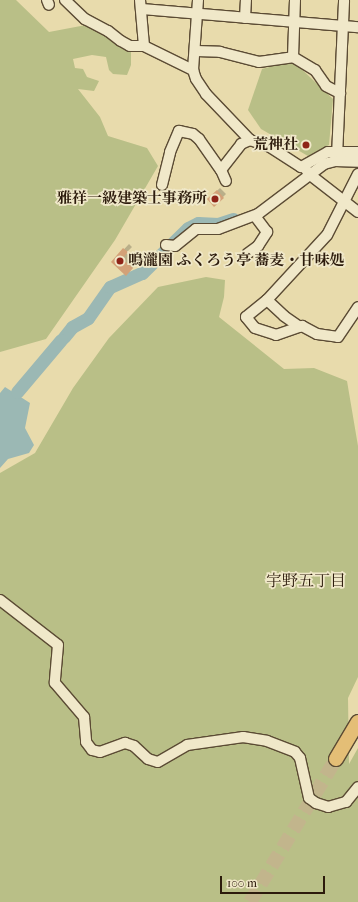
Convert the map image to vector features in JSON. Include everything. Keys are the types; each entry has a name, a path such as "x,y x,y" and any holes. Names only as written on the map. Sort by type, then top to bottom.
{"highway":[{"path":"336,759 358,722"}],"street":[{"path":"65,0 84,19 108,31 130,46 144,46 193,70 206,94 250,140 270,147 307,170 344,203 358,212"},
{"path":"193,70 196,51 198,0"},
{"path":"245,18 246,0"},
{"path":"292,57 295,0"},
{"path":"337,156 344,0"},
{"path":"144,46 141,5 197,14 358,27"},
{"path":"196,51 220,52 259,62 292,57 315,70 326,86 340,93"},
{"path":"162,185 170,152 179,131 193,134 199,139 221,170 226,181"},
{"path":"221,170 241,144 250,140"},
{"path":"337,156 358,152"},
{"path":"170,245 196,229 218,228 255,216 274,203 321,155 337,156 358,162"},
{"path":"300,327 276,335 255,328 246,317 267,300 328,235 358,174"},
{"path":"247,254 258,246 267,232 255,216"},
{"path":"267,300 284,316 300,327 317,334 338,337 344,325 358,307"},
{"path":"0,600 58,645 55,683 84,717 86,742 92,750 100,752 125,743 134,746 148,758 158,762 187,746 243,737 267,741 295,752 300,758 309,798 316,803 328,807 346,802 358,787"}],"green space":[{"path":"0,0 16,0 49,32 86,25 131,50 131,65 127,75 113,74 109,70 106,57 92,55 73,59 75,68 83,69 87,77 99,81 94,91 78,89 100,117 108,136 147,148 158,166 115,240 46,339 0,352"},
{"path":"293,61 333,99 329,145 308,156 261,129 248,110 262,69"},
{"path":"206,277 225,280 224,297 219,317 284,369 314,368 347,381 358,446 358,677 348,698 349,764 358,748 358,902 0,902 0,473 35,453 73,388 109,338 158,287"}],"water":[{"path":"5,387 30,403 25,428 34,445 29,453 8,459 0,468 0,393"}],"building":[{"name":"雅祥一級建築士事務所","path":"217,190 224,198 214,207 207,199"},
{"path":"123,248 128,252 122,259 133,268 126,276 111,262"}],"waterway":[{"path":"64,337 72,327 88,318 110,287 142,273 188,228 198,223 218,224 233,219"},
{"path":"17,392 61,340"},
{"path":"13,396 17,392"}],"tunnel":[{"path":"250,902 336,759"}],"place":[{"name":"荒神社","path":"306,145"},
{"name":"雅祥一級建築士事務所","path":"215,199"},
{"name":"鳴瀧園 ふくろう亭 蕎麦・甘味処","path":"120,261"}],"district":[{"name":"宇野五丁目","path":"306,581"}]}
